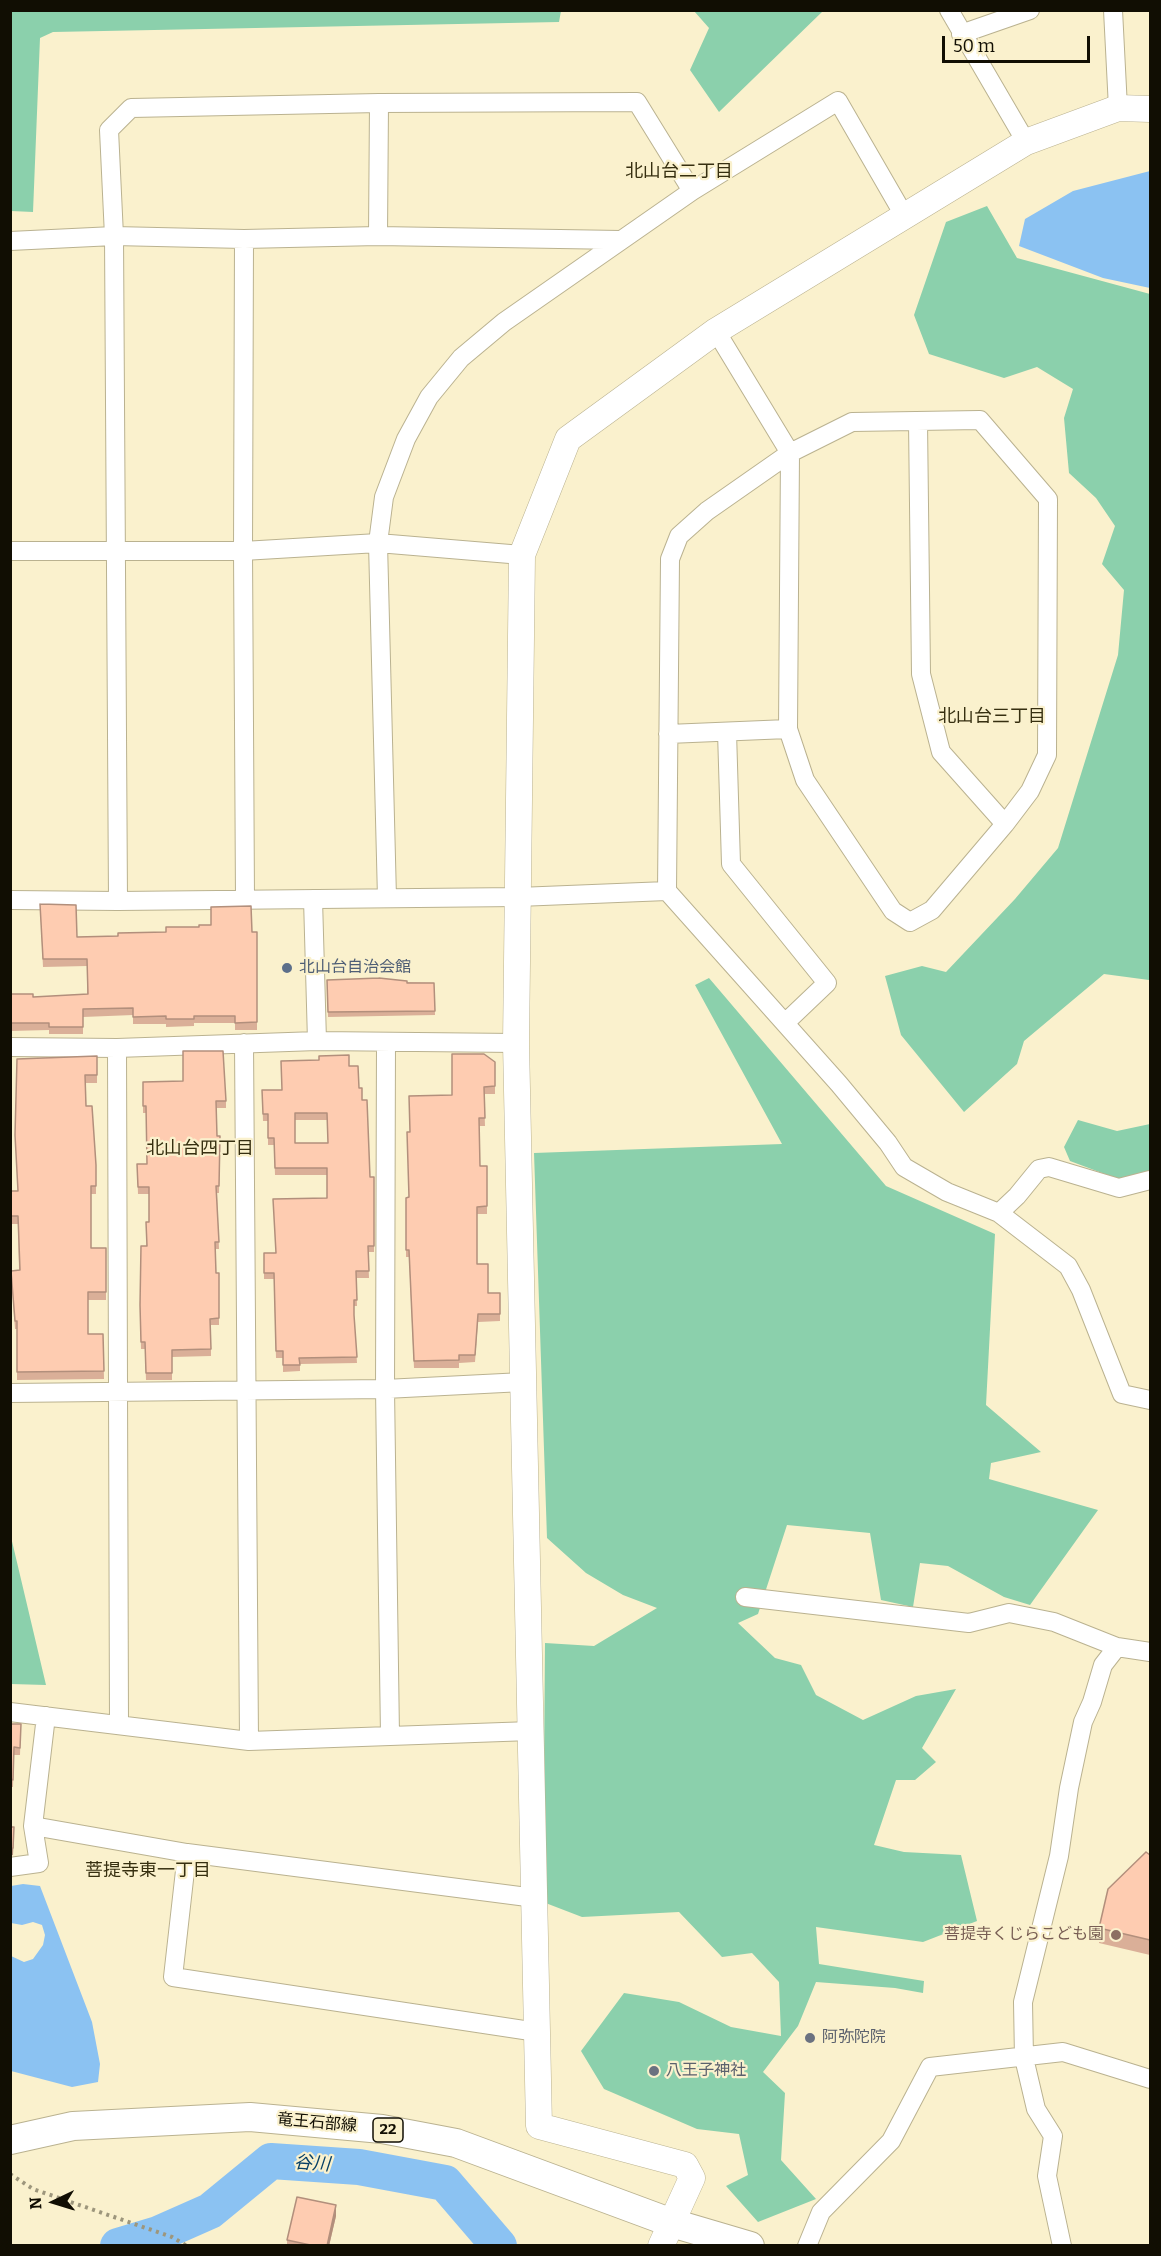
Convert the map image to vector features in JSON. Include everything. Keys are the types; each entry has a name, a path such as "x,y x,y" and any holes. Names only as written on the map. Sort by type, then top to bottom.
{"main road":[{"name":"竜王石部線","path":"10,2140 73,2126 250,2116 382,2128 456,2144 667,2234 750,2246"}],"street":[{"path":"949,10 1026,142"},
{"path":"961,34 1030,10"},
{"path":"1113,10 1118,108"},
{"path":"387,898 378,543 384,498 406,439 429,397 461,358 495,329 692,191 838,101 905,218"},
{"path":"118,901 114,551 114,236 109,130 131,108 379,103 637,102 692,191"},
{"path":"378,236 379,103"},
{"path":"667,2234 692,2178 685,2165 539,2126 516,1043 522,555 568,439 716,331 905,218 1026,142 1118,108 1150,109"},
{"path":"10,241 114,236 244,240 378,236 620,240"},
{"path":"244,240 245,899"},
{"path":"716,331 790,453 788,729 805,780 893,911 910,922 932,910 1005,824 1030,790 1047,755 1048,499 980,420 852,422 790,453 707,511 680,536 670,559 667,891 874,1126 904,1167 947,1192 999,1213 1068,1266 1081,1290 1122,1394 1150,1400"},
{"path":"918,421 921,674 941,752 1005,824"},
{"path":"10,551 243,551 378,543 522,555"},
{"path":"668,734 788,729"},
{"path":"727,732 731,864 827,983 785,1023"},
{"path":"10,900 518,897 667,891"},
{"path":"313,899 317,1041"},
{"path":"10,1047 117,1047 317,1041 516,1043"},
{"path":"386,1042 385,1389 390,1736"},
{"path":"244,1043 249,1741"},
{"path":"117,1047 119,1725"},
{"path":"999,1213 1017,1196 1039,1169 1048,1167 1119,1188 1150,1180"},
{"path":"10,1393 385,1389 523,1382"},
{"path":"745,1597 969,1623 1009,1613 1054,1622 1117,1647 1150,1652"},
{"path":"1062,2246 1047,2176 1053,2136 1036,2109 1024,2058 1023,2002 1059,1856 1069,1788 1083,1722 1104,1665 1117,1647"},
{"path":"10,1712 249,1741 531,1731"},
{"path":"10,1867 39,1863 33,1826 46,1716"},
{"path":"33,1826 188,1853 535,1898"},
{"path":"188,1853 173,1977 537,2032"},
{"path":"807,2246 821,2212 891,2141 930,2067 1063,2052 1150,2079"}],"path":[{"path":"10,2174 33,2188 172,2237 187,2246"}],"green space":[{"path":"11,10 561,11 559,22 53,32 40,38 33,212 11,211"},
{"path":"694,11 823,11 719,112 690,70 709,28"},
{"path":"987,206 1017,258 1150,294 1150,979 1104,974 1024,1041 1017,1064 964,1112 901,1035 885,976 922,966 946,972 1015,899 1058,848 1118,655 1124,590 1102,564 1115,526 1096,498 1069,473 1064,418 1073,389 1037,367 1004,378 929,354 914,315 946,222"},
{"path":"709,978 886,1186 995,1234 986,1405 1041,1452 991,1463 989,1479 1098,1510 1030,1605 1004,1597 948,1566 920,1563 913,1607 881,1600 870,1533 787,1525 758,1614 738,1623 775,1658 801,1665 816,1695 863,1720 916,1696 956,1689 922,1748 936,1762 915,1780 896,1780 874,1845 904,1852 961,1855 977,1921 923,1942 816,1927 819,1964 924,1981 923,1993 895,1988 816,1982 798,2026 763,2072 785,2093 781,2160 816,2199 758,2222 726,2186 748,2175 739,2134 697,2129 604,2089 581,2051 624,1993 679,2002 731,2027 781,2036 779,1982 752,1953 722,1957 679,1912 582,1917 543,1902 545,1643 594,1646 657,1608 623,1595 586,1573 547,1538 534,1153 782,1144 695,985"},
{"path":"1078,1120 1117,1131 1150,1124 1150,1171 1118,1179 1070,1161 1064,1147"},
{"path":"11,1537 46,1685 11,1684"}],"water":[{"path":"1150,171 1150,288 1103,278 1019,246 1025,219 1073,191"},
{"path":"23,1884 40,1886 92,2022 100,2064 98,2082 72,2087 11,2071 11,1956 24,1962 33,1959 43,1945 45,1935 42,1925 33,1922 22,1925 11,1923 11,1886"}],"building":[{"path":"40,904 76,905 77,937 166,932 166,927 211,925 211,907 251,906 252,932 257,932 257,1022 235,1023 235,1016 194,1016 194,1019 166,1019 166,1016 133,1017 133,1008 83,1009 83,1027 49,1027 49,1023 10,1023 10,994 33,994 33,997 88,994 87,959 43,959"},
{"path":"379,978 407,981 407,983 434,983 435,1011 328,1012 327,980"},
{"path":"183,1051 223,1051 226,1101 216,1101 217,1136 220,1136 219,1186 216,1186 219,1242 215,1242 216,1273 219,1273 219,1318 210,1319 211,1349 172,1350 172,1373 146,1373 145,1342 141,1342 140,1305 141,1246 147,1246 146,1222 149,1222 149,1187 138,1187 137,1164 147,1164 146,1106 143,1106 143,1082 183,1081"},
{"path":"452,1054 484,1054 495,1062 495,1086 484,1087 485,1118 479,1118 480,1166 487,1166 487,1206 477,1207 477,1264 488,1264 488,1293 500,1293 500,1314 478,1314 475,1355 459,1355 459,1360 414,1361 409,1250 406,1250 406,1198 409,1197 407,1132 410,1132 409,1096 452,1095"},
{"path":"349,1055 349,1066 358,1066 362,1100 367,1100 370,1177 374,1177 374,1246 368,1246 369,1271 356,1271 357,1300 354,1300 354,1315 357,1357 299,1358 300,1365 283,1365 283,1351 276,1351 274,1273 264,1273 264,1253 276,1253 273,1199 327,1198 327,1168 275,1168 274,1138 268,1138 268,1114 263,1114 262,1090 282,1090 281,1061 319,1060 319,1056","holes":["295,1113 327,1113 328,1143 295,1143"]},
{"path":"97,1056 97,1075 85,1075 86,1106 92,1106 96,1165 96,1186 91,1186 91,1248 106,1248 106,1292 88,1292 88,1334 103,1334 104,1371 17,1372 17,1321 15,1321 11,1271 20,1270 18,1216 10,1216 10,1191 18,1191 15,1135 17,1059"},
{"path":"10,1724 21,1724 20,1748 14,1747 13,1780 11,1779 10,1794"},
{"path":"10,1827 14,1827 13,1848 10,1849"},
{"path":"1146,1852 1150,1855 1150,1940 1099,1928 1108,1889"},
{"path":"297,2197 336,2205 327,2246 287,2240"}],"waterway":[{"name":"谷川","path":"118,2246 158,2234 210,2211 271,2161 359,2167 445,2183 499,2246"}],"place":[{"name":"北山台自治会館","path":"287,968"},
{"name":"菩提寺くじらこども園","path":"1116,1935"},
{"name":"阿弥陀院","path":"810,2038"},
{"name":"八王子神社","path":"654,2071"}],"district":[{"name":"北山台二丁目","path":"679,172"},
{"name":"北山台三丁目","path":"992,717"},
{"name":"北山台四丁目","path":"200,1149"},
{"name":"菩提寺東一丁目","path":"148,1871"}]}
